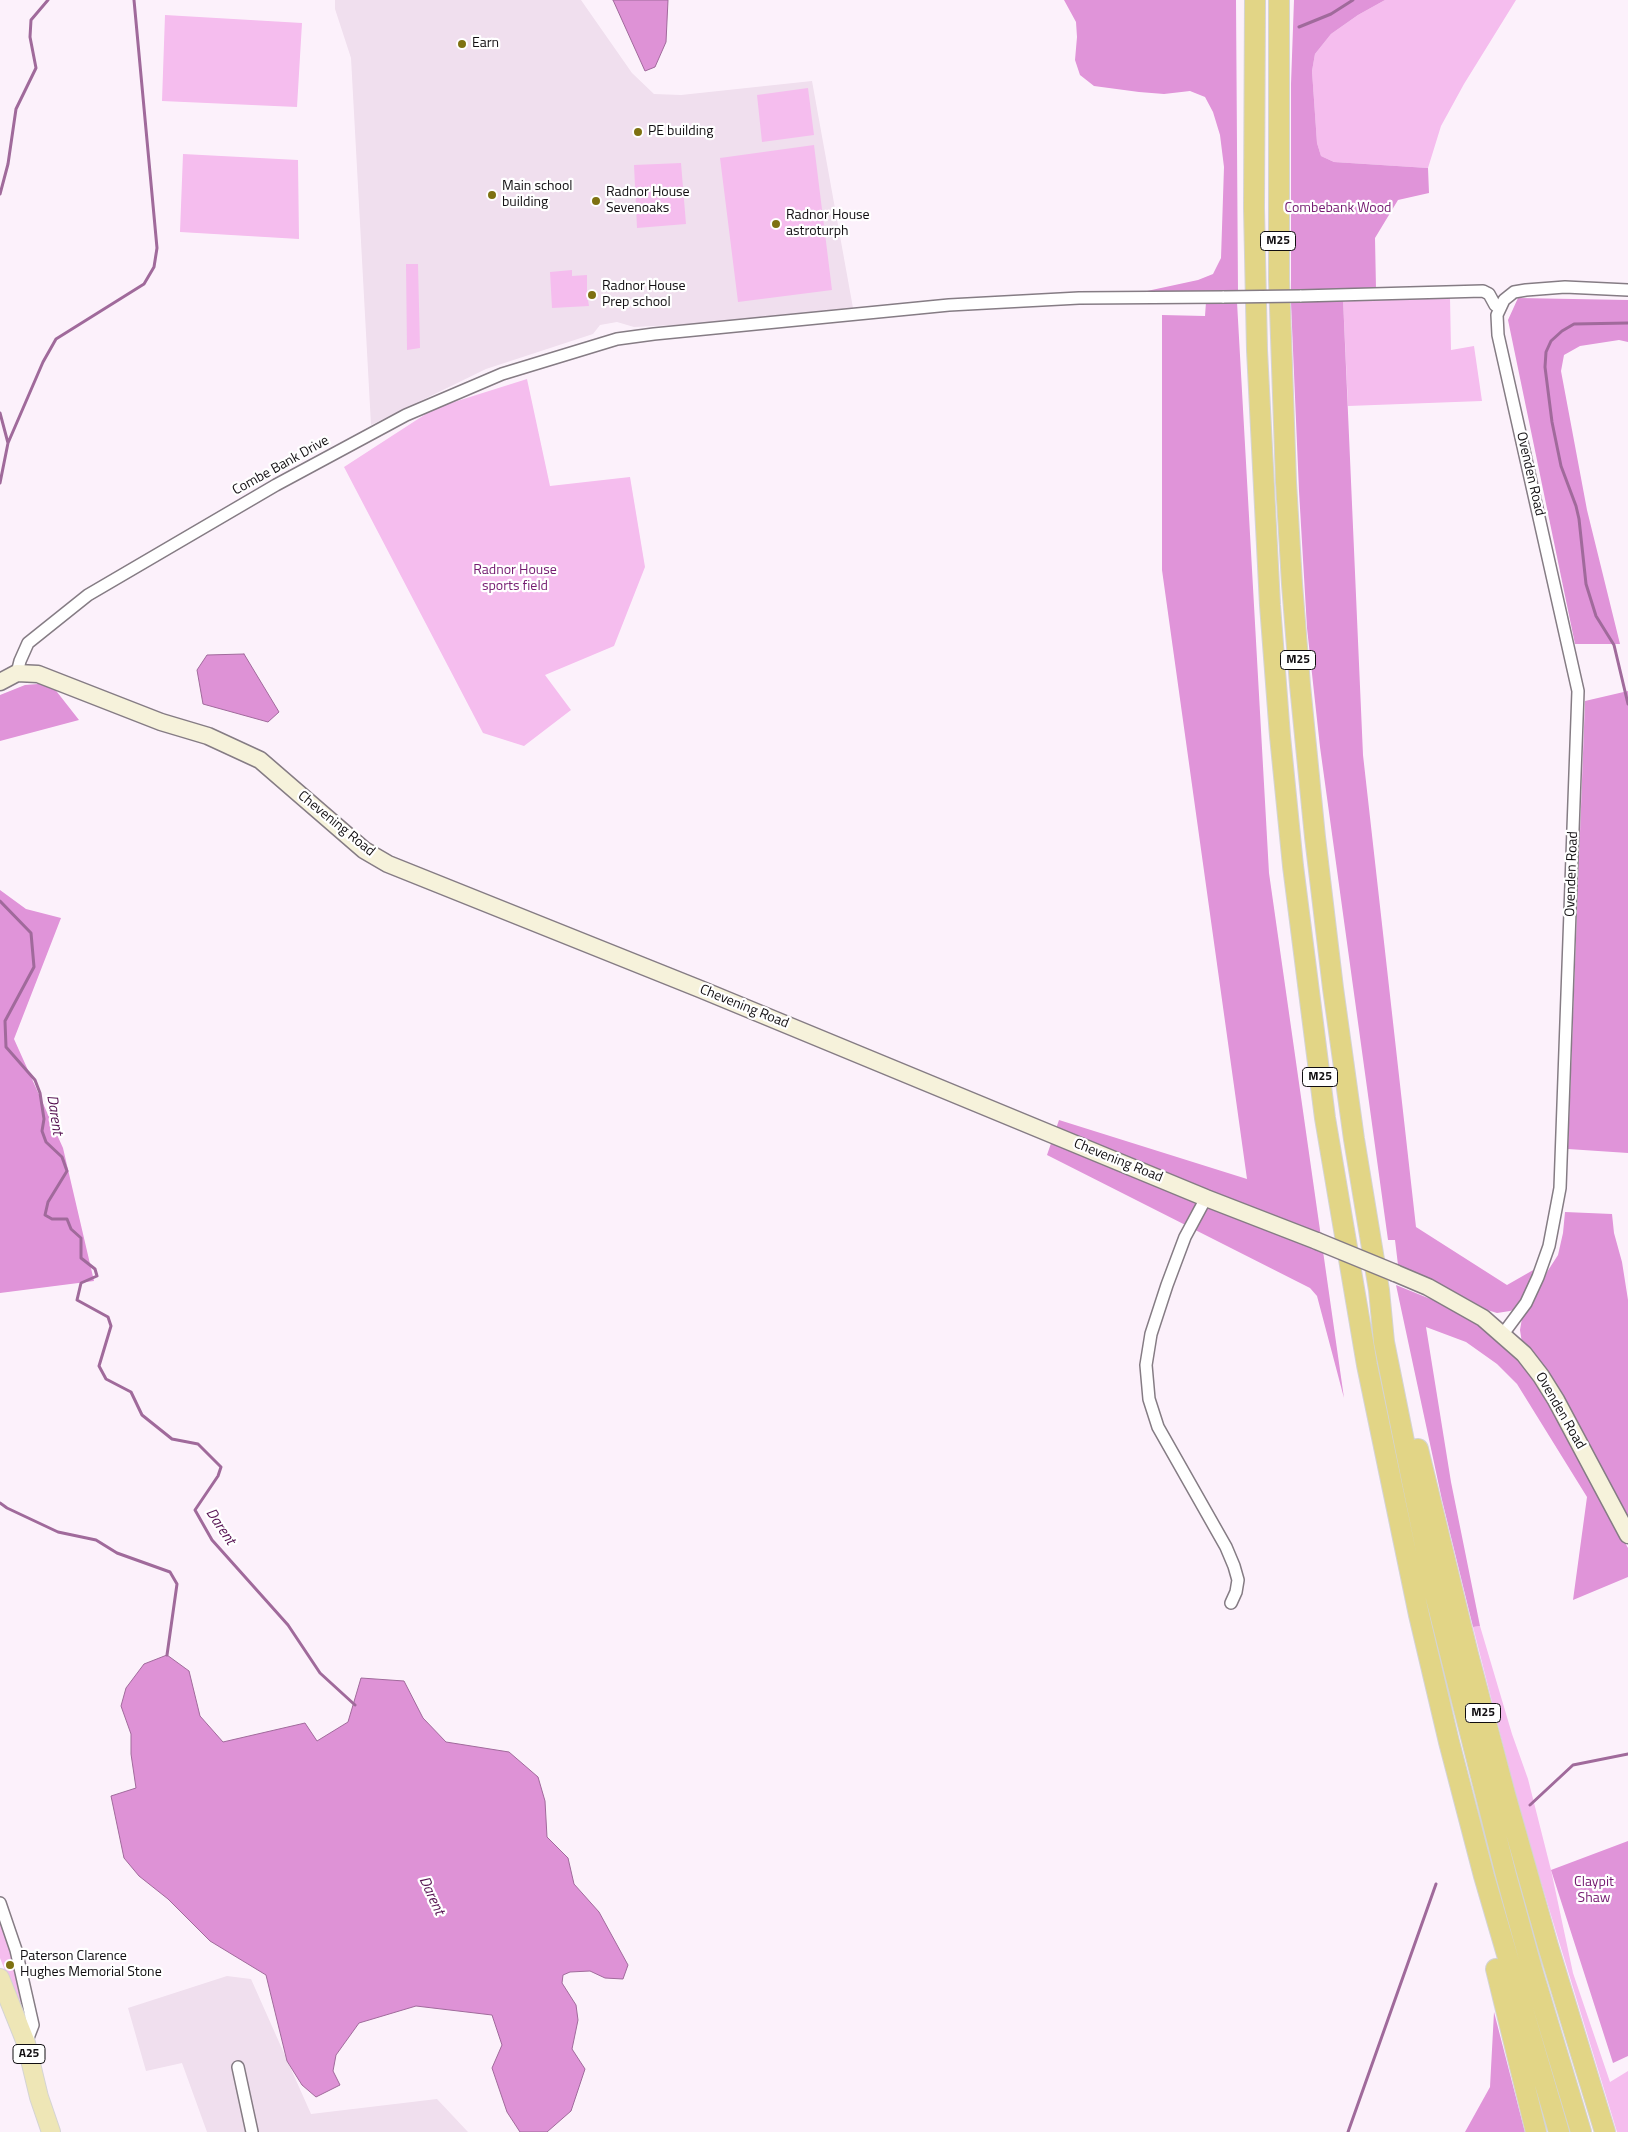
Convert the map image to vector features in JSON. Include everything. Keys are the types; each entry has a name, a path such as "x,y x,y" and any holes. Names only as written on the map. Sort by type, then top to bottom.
{"highway":[{"name":"M25","path":"1255,0 1254,208 1259,406 1270,605 1290,838 1325,1118 1358,1315 1386,1464 1431,1668 1495,1917 1559,2132"},
{"name":"M25","path":"1279,0 1278,176 1280,331 1286,491 1300,685 1312,812 1333,988 1359,1173 1379,1290 1384,1342 1402,1439 1456,1681 1522,1932 1582,2132"},
{"name":"M25","path":"1379,1290 1400,1366 1445,1564 1494,1753 1550,1955 1605,2132"},
{"name":"M25","path":"1431,1668 1438,1746 1444,1779 1504,2002 1536,2132"}],"main road":[{"name":"Chevening Road","path":"17,673 38,674 56,680 160,722 208,736 260,760 364,850 404,871 700,989 1206,1198 1395,1273 1463,1305 1503,1334"},
{"path":"0,682 17,673"},
{"name":"Ovenden Road","path":"1503,1334 1524,1354 1541,1376 1556,1400 1628,1534"},
{"name":"A25","path":"0,1978 26,2043 39,2097 51,2132"}],"street":[{"path":"1483,291 1489,294 1495,305 1499,308 1504,300 1514,292 1526,290 1565,287 1628,290"},
{"name":"Combe Bank Drive","path":"17,673 28,643 88,595 276,485 406,415 502,374 617,339 949,305 1080,298 1514,292"},
{"name":"Ovenden Road","path":"1499,308 1497,315 1498,335 1578,691 1560,1188 1549,1246 1538,1277 1526,1303 1503,1334"},
{"path":"1206,1198 1185,1237 1167,1285 1151,1334 1146,1365 1149,1399 1158,1427 1226,1547 1234,1566 1238,1580 1236,1592 1231,1603"},
{"path":"0,1903 16,1950 33,2025 26,2043"},
{"path":"238,2067 252,2132"}],"shaded area":[{"name":"Radnor House Sevenoaks","path":"335,0 581,0 632,73 654,94 681,95 812,81 853,308 713,323 634,327 617,322 600,325 593,334 486,369 371,425 351,58 335,9"},
{"path":"227,1976 251,1979 311,2114 437,2099 468,2132 207,2132 182,2063 146,2071 128,2008"}],"green space":[{"path":"1064,0 1236,0 1238,292 1146,293 1147,291 1198,280 1213,274 1221,258 1224,167 1220,135 1213,112 1205,97 1190,91 1164,94 1094,86 1080,75 1075,60 1076,22"},
{"name":"Combebank Wood","path":"1294,0 1385,0 1358,15 1331,34 1315,54 1312,71 1317,143 1321,156 1334,162 1428,168 1429,193 1398,200 1375,238 1376,289 1291,291 1291,84"},
{"path":"1385,0 1516,0 1464,84 1441,126 1428,168 1334,162 1321,156 1317,143 1312,71 1315,54 1331,34 1358,15"},
{"path":"165,15 302,23 297,107 162,101"},
{"path":"808,88 814,135 762,142 757,95"},
{"name":"Radnor House astroturph","path":"814,145 832,290 738,302 720,158"},
{"path":"183,154 298,160 299,239 180,232"},
{"path":"681,163 686,224 637,228 634,165"},
{"path":"406,264 418,264 420,348 407,350"},
{"path":"572,270 572,276 587,275 587,300 589,306 552,308 550,272"},
{"path":"1450,297 1451,350 1474,346 1482,401 1348,406 1343,299"},
{"path":"1518,298 1628,300 1628,342 1619,340 1580,346 1564,355 1561,371 1587,510 1620,644 1575,644 1508,320"},
{"path":"1343,299 1363,755 1416,1227 1507,1285 1535,1269 1524,1299 1516,1309 1510,1311 1497,1313 1484,1309 1468,1299 1398,1265 1395,1240 1388,1240 1320,747 1307,628 1299,491 1291,303"},
{"path":"1206,302 1237,302 1269,873 1344,1398 1317,1296 1310,1288 1047,1155 1059,1120 1247,1179 1162,570 1162,315 1205,316"},
{"name":"Radnor House sports field","path":"527,379 550,486 630,477 645,567 614,646 545,675 571,710 524,746 483,733 344,467 435,408"},
{"path":"50,683 79,720 0,741 0,695 25,685"},
{"path":"1628,691 1628,1153 1568,1149 1585,701"},
{"path":"0,890 26,909 61,918 14,1039 63,1148 94,1281 0,1293"},
{"path":"1565,1212 1612,1214 1614,1233 1622,1262 1628,1300 1628,1519 1522,1343 1520,1330 1522,1318 1534,1301 1547,1272 1558,1255"},
{"path":"1396,1285 1455,1309 1478,1323 1510,1350 1535,1377 1628,1548 1628,1577 1573,1600 1587,1497 1517,1384 1497,1364 1466,1342 1426,1327 1451,1482 1480,1626 1473,1627 1442,1500"},
{"path":"1480,1626 1512,1734 1528,1779 1551,1870 1573,1973 1610,2082 1628,2071 1628,2132 1617,2132 1522,1820 1473,1627"},
{"name":"Claypit Shaw","path":"1628,1841 1628,2056 1613,2063 1551,1870"},
{"path":"0,1916 14,1960 28,2028 0,1958"},
{"path":"1494,2012 1525,2132 1465,2132 1490,2087"}],"water":[{"path":"613,0 668,0 666,42 655,67 645,71"},
{"path":"244,654 279,712 268,722 203,704 197,670 207,655"},
{"path":"167,1655 189,1671 200,1716 223,1742 305,1723 317,1741 348,1722 361,1678 404,1681 423,1718 446,1742 509,1752 538,1777 545,1801 547,1837 568,1858 574,1884 599,1912 628,1965 623,1979 605,1978 590,1971 570,1972 563,1975 562,1983 576,2005 578,2020 572,2049 585,2069 571,2111 547,2132 520,2132 507,2112 492,2068 502,2045 492,2015 416,2006 359,2023 336,2055 333,2071 340,2085 316,2097 302,2085 287,2061 266,1975 210,1941 168,1899 139,1876 124,1858 111,1796 136,1788 131,1754 131,1734 121,1706 126,1688 144,1664"}],"waterway":[{"name":"Darent","path":"0,194 8,164 16,109 36,68 30,37 31,20 48,0"},
{"path":"8,443 43,362 56,339 144,284 154,267 157,248 134,0"},
{"path":"1299,27 1331,14 1353,0"},
{"path":"1628,323 1574,324 1562,331 1551,341 1546,352 1545,367 1552,422 1561,466 1579,519 1586,584 1596,616 1614,645 1628,704"},
{"name":"Darent","path":"0,413 8,443 0,483"},
{"name":"Darent","path":"0,901 31,933 34,967 5,1021 6,1047 35,1080 40,1093 44,1119 42,1131 46,1142 62,1157 67,1171 48,1202 45,1215 52,1219 67,1219 71,1229 81,1238 81,1258 95,1269 97,1276 81,1283 77,1300 108,1317 111,1326 99,1366 106,1379 131,1392 142,1415 172,1439 198,1444 221,1467 218,1476 195,1510 212,1540 288,1625 320,1673 355,1705"},
{"path":"0,1503 58,1532 96,1540 117,1553 170,1572 177,1584 167,1655"},
{"path":"1530,1805 1573,1765 1628,1754"},
{"path":"1348,2132 1436,1884"}],"place":[{"name":"Earn","path":"462,44"},
{"name":"PE building","path":"638,132"},
{"name":"Main school building","path":"492,195"},
{"name":"Radnor House Sevenoaks","path":"596,201"},
{"name":"Radnor House astroturph","path":"776,224"},
{"name":"Radnor House Prep school","path":"592,295"},
{"name":"Paterson Clarence Hughes Memorial Stone","path":"10,1965"}]}
